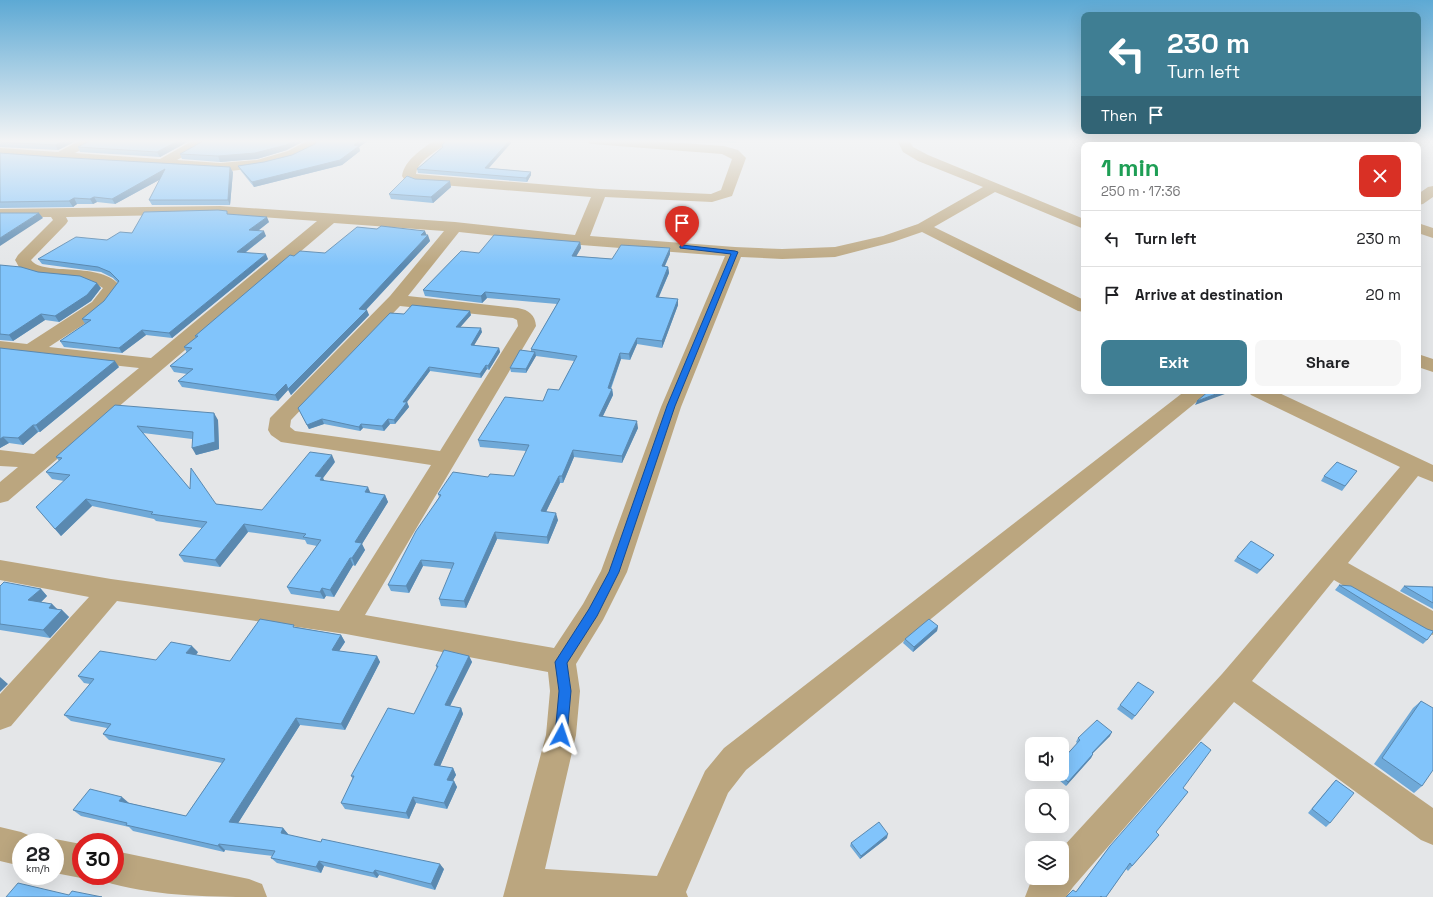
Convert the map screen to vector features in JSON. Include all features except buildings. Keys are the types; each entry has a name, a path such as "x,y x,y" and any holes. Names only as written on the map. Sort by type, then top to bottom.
{"street":[{"path":"454,182 600,193 712,198 728,192 731,182"},
{"path":"981,182 1081,223"},
{"path":"0,213 57,214 220,210 329,219 455,226 581,240 735,252 782,254 835,252 923,227 994,187"},
{"path":"1421,199 1433,190"},
{"path":"581,240 600,193"},
{"path":"29,350 98,306 108,296 112,287 104,280 94,276 42,271 27,266 23,260 26,255 60,221 57,214"},
{"path":"0,495 329,219"},
{"path":"445,459 289,437 279,430 282,418 396,300 455,226"},
{"path":"923,227 1081,305"},
{"path":"1421,229 1433,233"},
{"path":"735,252 671,406 614,572 593,612 561,662 565,691 561,735 523,891 668,896 716,782 735,759 1194,394"},
{"path":"346,624 527,326 526,318 518,313 396,300"},
{"path":"0,347 157,364"},
{"path":"1421,361 1433,366"},
{"path":"1069,866 1232,682 1331,566 1424,469 1264,394"},
{"path":"0,458 39,462"},
{"path":"1331,566 1433,624"},
{"path":"0,570 112,590 346,624 561,662"},
{"path":"0,716 112,590"},
{"path":"1232,682 1433,828"},
{"path":"0,844 12,847"},
{"path":"124,871 249,897"},
{"path":"1043,897 1053,885"}],"route":[{"path":"561,735 565,691 561,662 593,612 614,572 671,406 735,252 682,247"}]}
